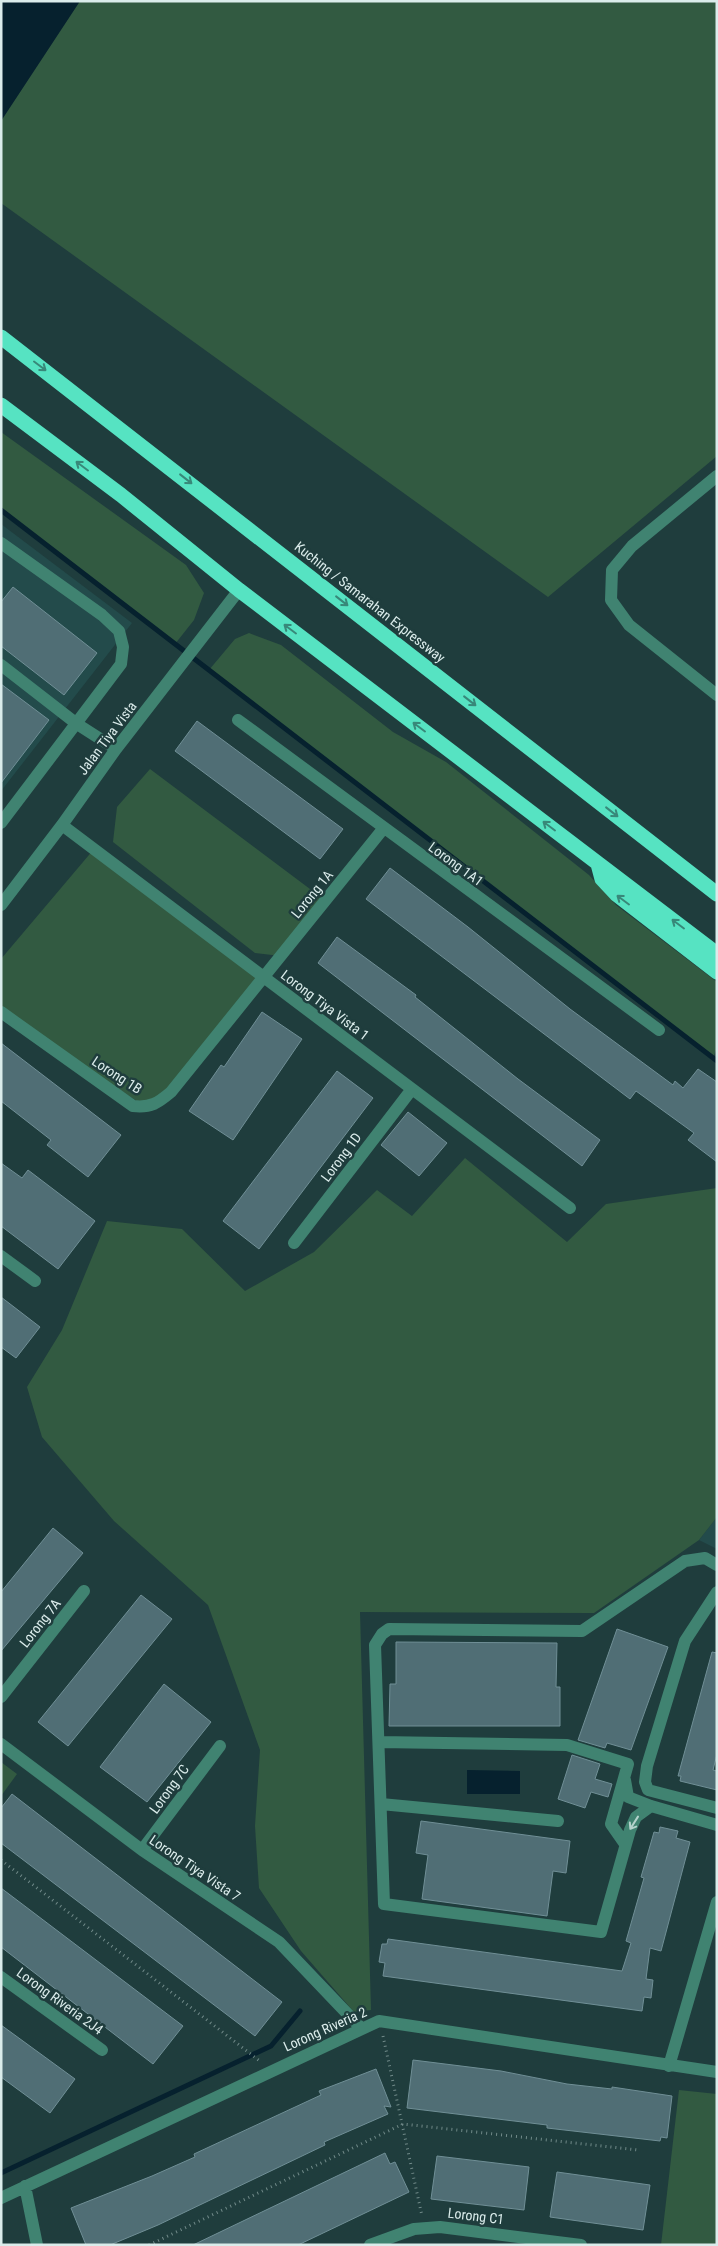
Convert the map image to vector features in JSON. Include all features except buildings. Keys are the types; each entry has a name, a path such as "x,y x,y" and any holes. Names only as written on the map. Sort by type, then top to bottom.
{"highway":[{"name":"Kuching / Samarahan Expressway","path":"1,336 717,894"},
{"path":"1,405 121,495 239,590 717,954"},
{"path":"598,864 602,879 616,894 717,972"}],"street":[{"path":"717,476 632,546 612,570 611,600 629,625 717,695"},
{"path":"1,543 102,615 119,631 122,647 121,664 78,724 1,823"},
{"name":"Jalan Tiya Vista","path":"1,904 62,826 116,749 239,590"},
{"path":"1,665 78,724 116,749"},
{"name":"Lorong 1A1","path":"238,720 383,829 659,1030"},
{"name":"Lorong Tiya Vista 1","path":"62,826 570,1208"},
{"name":"Lorong 1A","path":"264,978 383,829"},
{"name":"Lorong 1B","path":"1,1012 133,1106 146,1107 157,1104 171,1092 264,978"},
{"name":"Lorong 1D","path":"294,1243 412,1089"},
{"path":"1,1256 35,1281"},
{"path":"651,1806 636,1818 625,1844 601,1932 384,1904 376,1645 382,1634 389,1629 582,1631 685,1561 705,1558 717,1565"},
{"name":"Lorong 7A","path":"1,1697 84,1591"},
{"path":"717,1592 685,1641 647,1766 645,1782 648,1790 717,1808"},
{"path":"379,1742 567,1745 628,1764 611,1824 625,1844"},
{"name":"Lorong Tiya Vista 7","path":"1,1744 142,1850 279,1942 361,2028"},
{"name":"Lorong 7C","path":"142,1850 220,1746"},
{"path":"625,1778 628,1797 651,1806 717,1825"},
{"path":"381,1804 558,1821"},
{"path":"669,2066 717,1902"},
{"name":"Lorong Riveria 2J4","path":"1,1977 102,2050"},
{"name":"Lorong Riveria 2","path":"1,2198 379,2021 717,2072"},
{"path":"25,2186 37,2245"},
{"name":"Lorong C1","path":"370,2245 384,2238 424,2228 440,2227 581,2245"}],"path":[{"path":"1,1860 271,2070"},
{"path":"379,2021 403,2124 424,2228"},
{"path":"149,2245 403,2124 638,2150"}],"shaded area":[{"path":"1,1 80,1 1,121"},
{"path":"1,524 132,623 1,791"},
{"path":"717,1517 717,1549 699,1540"},
{"path":"467,1770 520,1771 520,1794 467,1794"}],"green space":[{"path":"80,1 717,1 717,456 548,597 1,203 1,121"},
{"path":"1,432 186,565 204,593 194,620 175,644 1,510"},
{"path":"249,633 281,645 393,732 446,762 589,875 616,905 717,982 717,1047 713,1059 209,670 235,639"},
{"path":"150,769 326,901 281,956 255,953 113,842 117,807"},
{"path":"94,849 264,978 171,1092 146,1107 1,1012 1,959"},
{"path":"465,1158 567,1242 606,1204 717,1188 717,1517 699,1540 594,1613 360,1612 371,2010 354,2012 301,1951 259,1888 255,1826 260,1750 208,1605 114,1521 42,1437 27,1387 62,1330 107,1221 182,1229 245,1291 314,1252 377,1190 412,1216"},
{"path":"1,1762 17,1774 1,1796"},
{"path":"679,2090 717,2094 717,2245 661,2245"}],"waterway":[{"path":"1,510 717,1061"},
{"path":"1,2173 271,2046 300,2011"}]}
